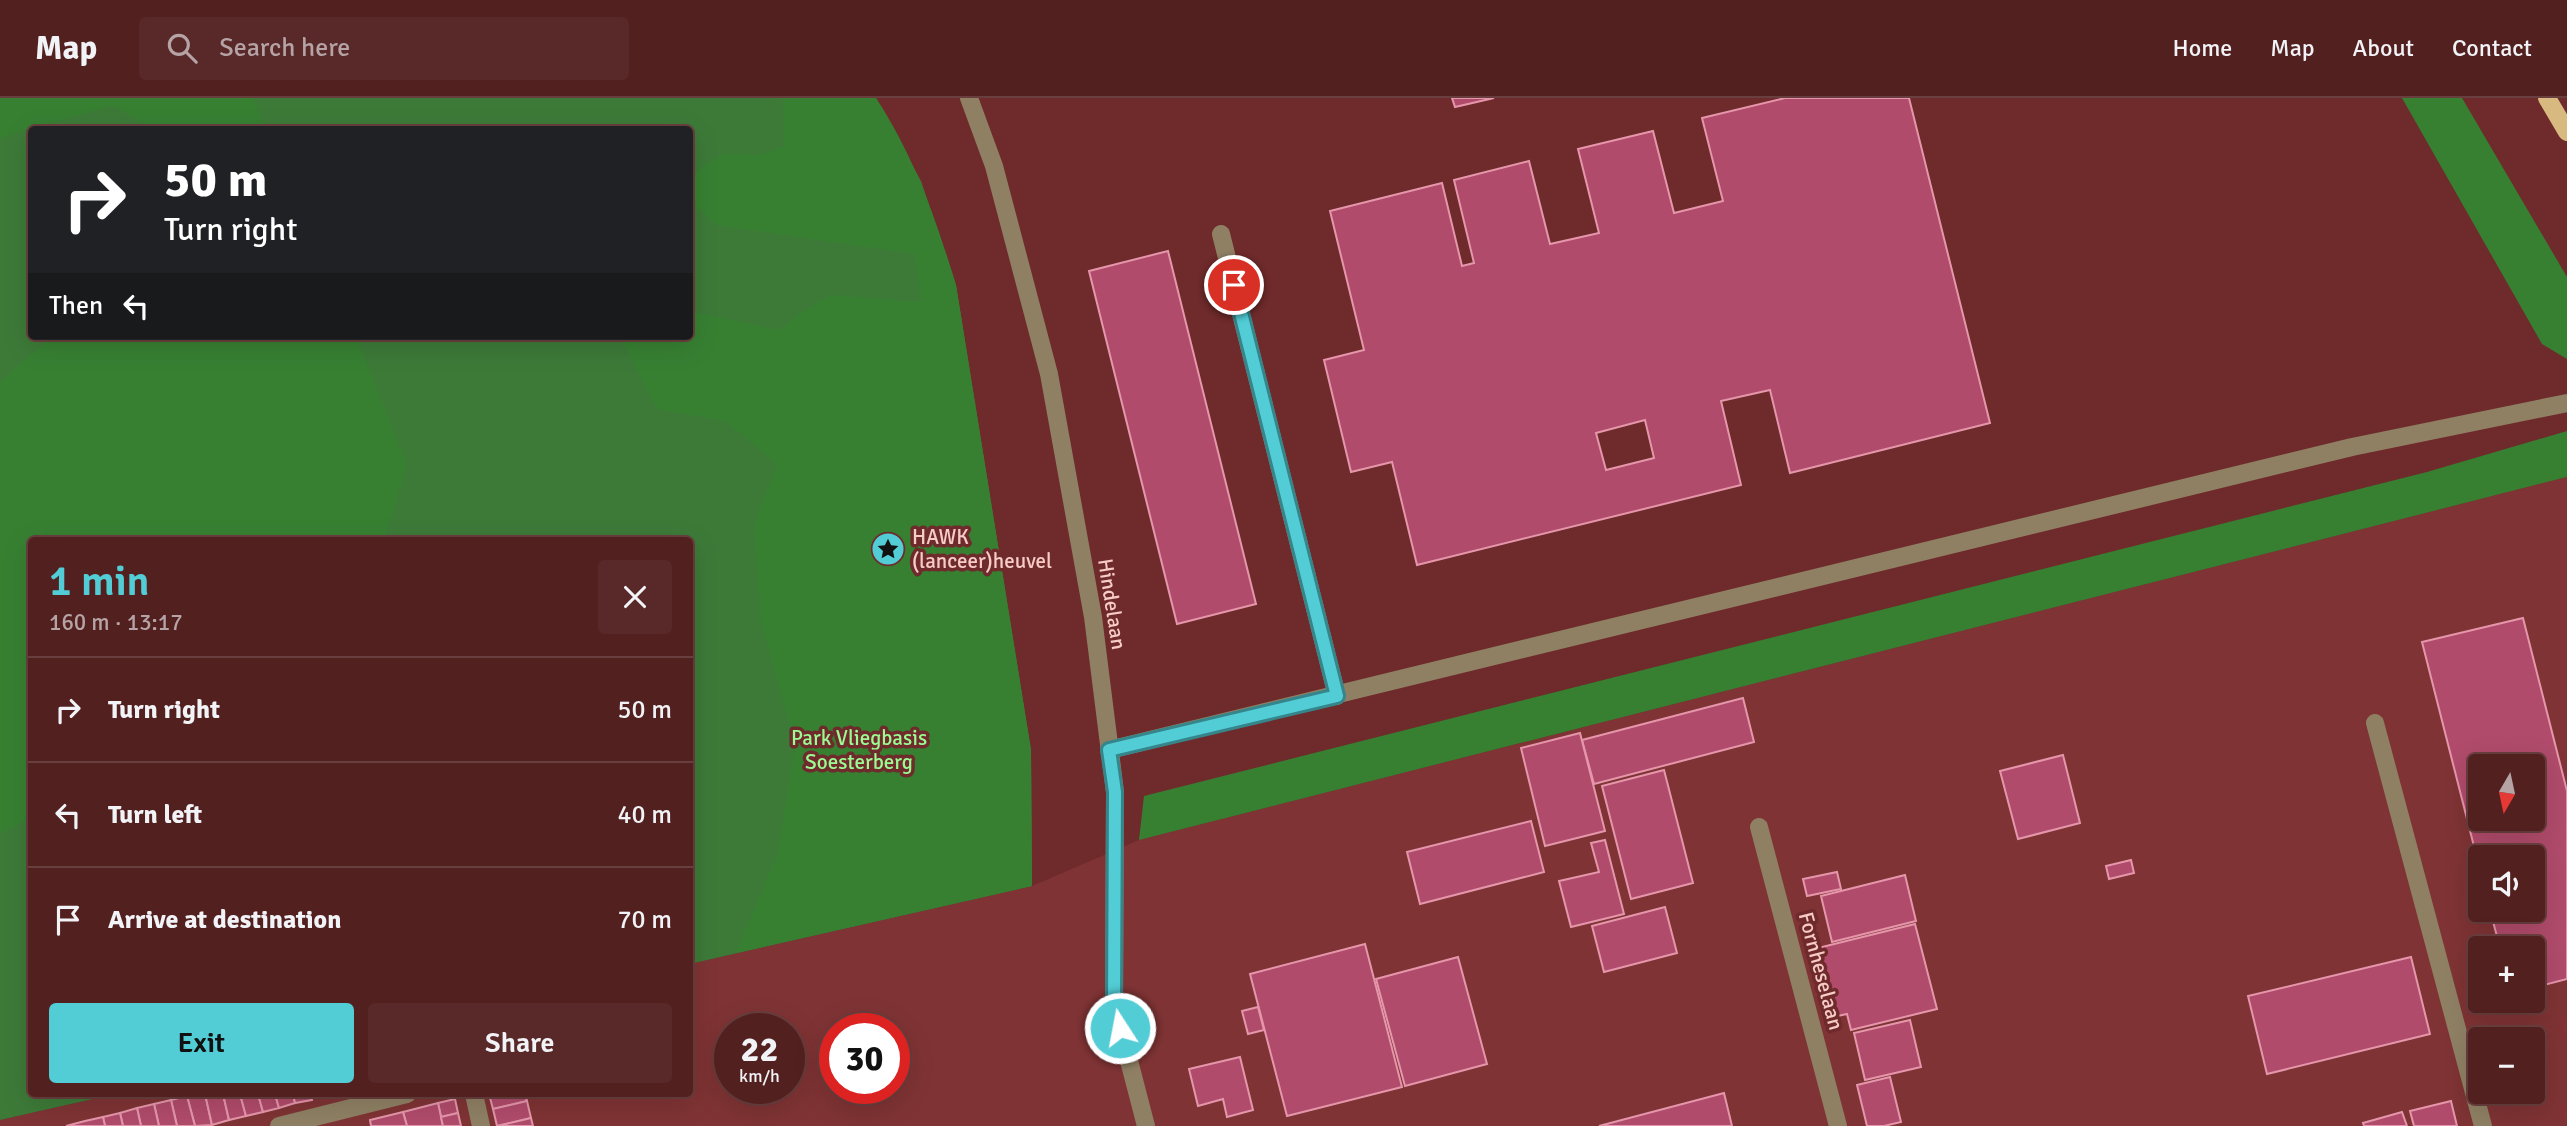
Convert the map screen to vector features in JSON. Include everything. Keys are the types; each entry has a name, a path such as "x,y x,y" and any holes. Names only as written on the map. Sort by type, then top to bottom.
{"main road":[{"path":"2547,98 2567,132"}],"street":[{"name":"Hindelaan","path":"969,98 994,166 1049,374 1093,617 1115,792 1114,1003 1146,1126"},
{"path":"1221,234 1337,696"},
{"path":"1109,750 2352,447 2567,403"},
{"path":"2375,723 2483,1126"},
{"name":"Fornheselaan","path":"1759,828 1838,1126"},
{"path":"279,1126 395,1097"},
{"path":"475,1097 481,1126"}],"shaded area":[{"path":"2567,477 2567,1126 0,1126 0,1120 102,1097 693,1097 693,963 1032,886 1139,840"}],"green space":[{"name":"Park Vliegbasis Soesterberg","path":"0,98 876,98 921,181 956,285 1031,750 1032,886 693,963 693,537 28,537 28,1097 102,1097 0,1120"},
{"path":"0,98 253,98 264,126 147,126 113,105 41,126 28,126 28,130 0,138"},
{"path":"783,98 876,98 902,142 932,212 956,285 1031,750 1032,886 736,953 778,853 795,743 761,622 754,526 777,464 725,421 657,409 622,340 693,340 693,313 780,330 801,313 831,295 921,302 915,254 716,225 693,203 693,179 700,168 725,154 761,155 784,146"},
{"path":"2402,98 2462,98 2567,277 2567,359 2542,344"},
{"path":"47,340 358,340 407,465 385,537 28,537 28,819 0,833 0,382"},
{"path":"2567,431 2567,477 1139,840 1144,796 2427,472"}],"building":[{"path":"1452,98 1494,98 1455,107"},
{"path":"1785,98 1909,98 1990,423 1790,473 1770,390 1721,401 1741,485 1417,565 1392,462 1351,472 1324,360 1364,350 1330,211 1442,183 1462,266 1474,263 1454,180 1529,161 1550,244 1599,233 1578,149 1653,131 1674,213 1723,201 1702,118","holes":["1645,420 1654,458 1606,470 1596,433"]},
{"path":"1168,251 1256,604 1177,624 1089,271"},
{"path":"2523,618 2567,791 2567,979 2545,985 2545,936 2497,936 2493,922 2545,922 2545,845 2474,845 2470,831 2545,831 2545,754 2468,754 2468,823 2422,642"},
{"path":"1743,698 1754,742 1594,784 1582,740"},
{"path":"1580,733 1605,831 1545,846 1521,748"},
{"path":"2063,755 2080,823 2018,839 2000,771"},
{"path":"1664,770 1693,883 1631,899 1602,786"},
{"path":"1531,821 1544,872 1420,904 1407,852"},
{"path":"1605,840 1624,914 1571,927 1559,881 1599,872 1591,843"},
{"path":"2131,860 2134,873 2109,879 2106,866"},
{"path":"1837,872 1841,889 1807,896 1803,879"},
{"path":"1905,875 1916,921 1832,942 1821,896"},
{"path":"1665,907 1677,953 1604,972 1592,926"},
{"path":"1915,924 1937,1009 1851,1030 1847,1014 1833,1017 1814,949"},
{"path":"1365,944 1402,1087 1287,1116 1250,974"},
{"path":"1458,957 1487,1064 1405,1086 1376,979"},
{"path":"2411,957 2430,1034 2267,1074 2248,996"},
{"path":"1258,1007 1264,1030 1248,1034 1242,1011"},
{"path":"1910,1020 1921,1067 1865,1080 1854,1033"},
{"path":"1240,1057 1253,1110 1227,1117 1223,1099 1198,1106 1189,1069"},
{"path":"1890,1077 1901,1122 1867,1126 1857,1085"},
{"path":"1724,1093 1732,1126 1599,1126"},
{"path":"187,1097 206,1097 212,1125 195,1126"},
{"path":"187,1097 195,1126 177,1126 171,1100"},
{"path":"206,1097 224,1097 229,1120 212,1125"},
{"path":"224,1097 241,1097 246,1116 229,1120"},
{"path":"241,1097 259,1097 263,1112 246,1116"},
{"path":"259,1097 276,1097 279,1108 263,1112"},
{"path":"276,1097 294,1097 295,1103 279,1108"},
{"path":"294,1097 311,1097 312,1100 295,1103"},
{"path":"490,1097 526,1097 527,1101 493,1109"},
{"path":"455,1099 458,1113 441,1117 438,1103"},
{"path":"171,1100 177,1126 159,1126 154,1104"},
{"path":"527,1101 531,1118 497,1126 493,1109"},
{"path":"2451,1101 2457,1126 2414,1126 2410,1111"},
{"path":"438,1103 443,1126 407,1126 403,1112"},
{"path":"154,1104 159,1126 141,1126 137,1108"},
{"path":"137,1108 141,1126 123,1126 120,1113"},
{"path":"403,1112 407,1126 371,1126 370,1120"},
{"path":"2402,1112 2407,1126 2364,1126 2363,1123"},
{"path":"120,1113 123,1126 105,1126 103,1117"},
{"path":"458,1113 461,1126 443,1126 441,1117"},
{"path":"103,1117 105,1126 66,1126 85,1121"},
{"path":"531,1118 533,1126 498,1126"}],"place":[{"name":"HAWK (lanceer)heuvel","path":"888,549"}],"route":[{"path":"1120,1028 1114,1003 1115,792 1109,750 1337,696 1234,285"}]}
